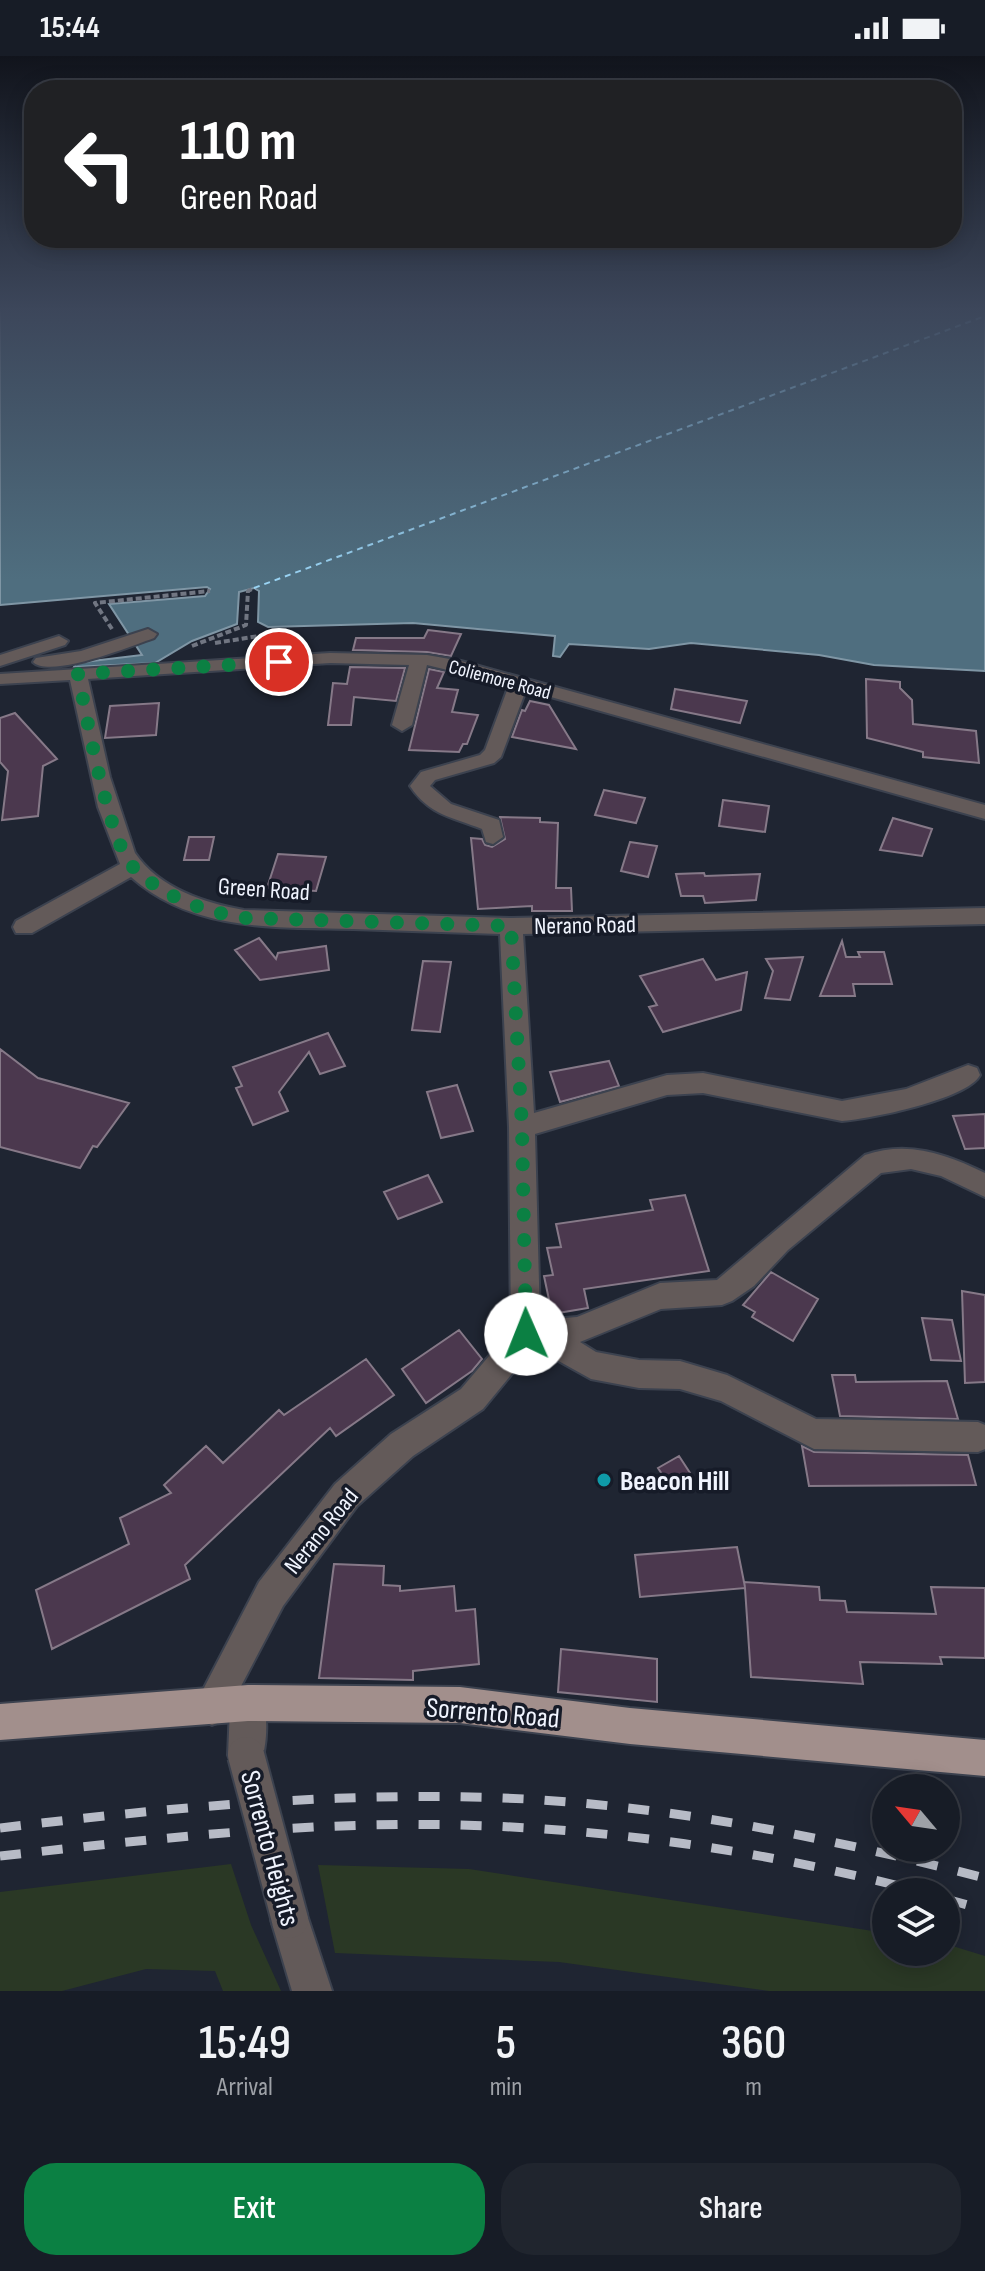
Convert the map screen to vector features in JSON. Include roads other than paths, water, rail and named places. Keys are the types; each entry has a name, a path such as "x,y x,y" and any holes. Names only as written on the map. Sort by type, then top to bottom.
{"main road":[{"name":"Sorrento Road","path":"0,1722 248,1703 460,1705 630,1726 985,1758"}],"street":[{"path":"5,665 84,656 148,634"},
{"path":"5,665 59,641"},
{"name":"Coliemore Road","path":"0,679 330,658 419,660 461,666 985,812"},
{"path":"402,725 419,660"},
{"path":"24,927 132,867 109,811 78,674"},
{"path":"493,837 492,825 454,814 426,797 420,786 428,776 487,759 494,753 519,682"},
{"name":"Green Road","path":"132,867 174,896 204,911 244,918 511,926"},
{"name":"Nerano Road","path":"212,1707 271,1594 346,1495 402,1445 472,1399 536,1333 511,926 985,916"},
{"path":"522,1127 667,1085 703,1083 842,1111 862,1110 920,1097 968,1075"},
{"path":"536,1333 578,1330 660,1296 722,1292 744,1277 778,1242 874,1163 911,1158 947,1167 985,1186"},
{"path":"536,1333 591,1365 639,1374 680,1375 727,1389 814,1434 978,1437"},
{"name":"Sorrento Heights","path":"248,1703 246,1755 312,1991"}],"water":[{"path":"0,399 985,399 985,671 874,665 819,655 691,643 649,649 569,644 560,657 553,656 555,636 413,623 268,627 258,622 259,591 254,588 239,592 237,624 192,641 155,663 74,667 76,663 142,655 109,604 205,596 210,589 0,605"}],"railway":[{"path":"0,1828 262,1802 394,1797 526,1799 642,1810 757,1827 872,1850 985,1878"},
{"path":"0,1856 287,1829 460,1825 635,1837 750,1854 872,1880"},
{"path":"960,1903 985,1910"}],"place":[{"name":"Beacon Hill","path":"604,1480"}]}
